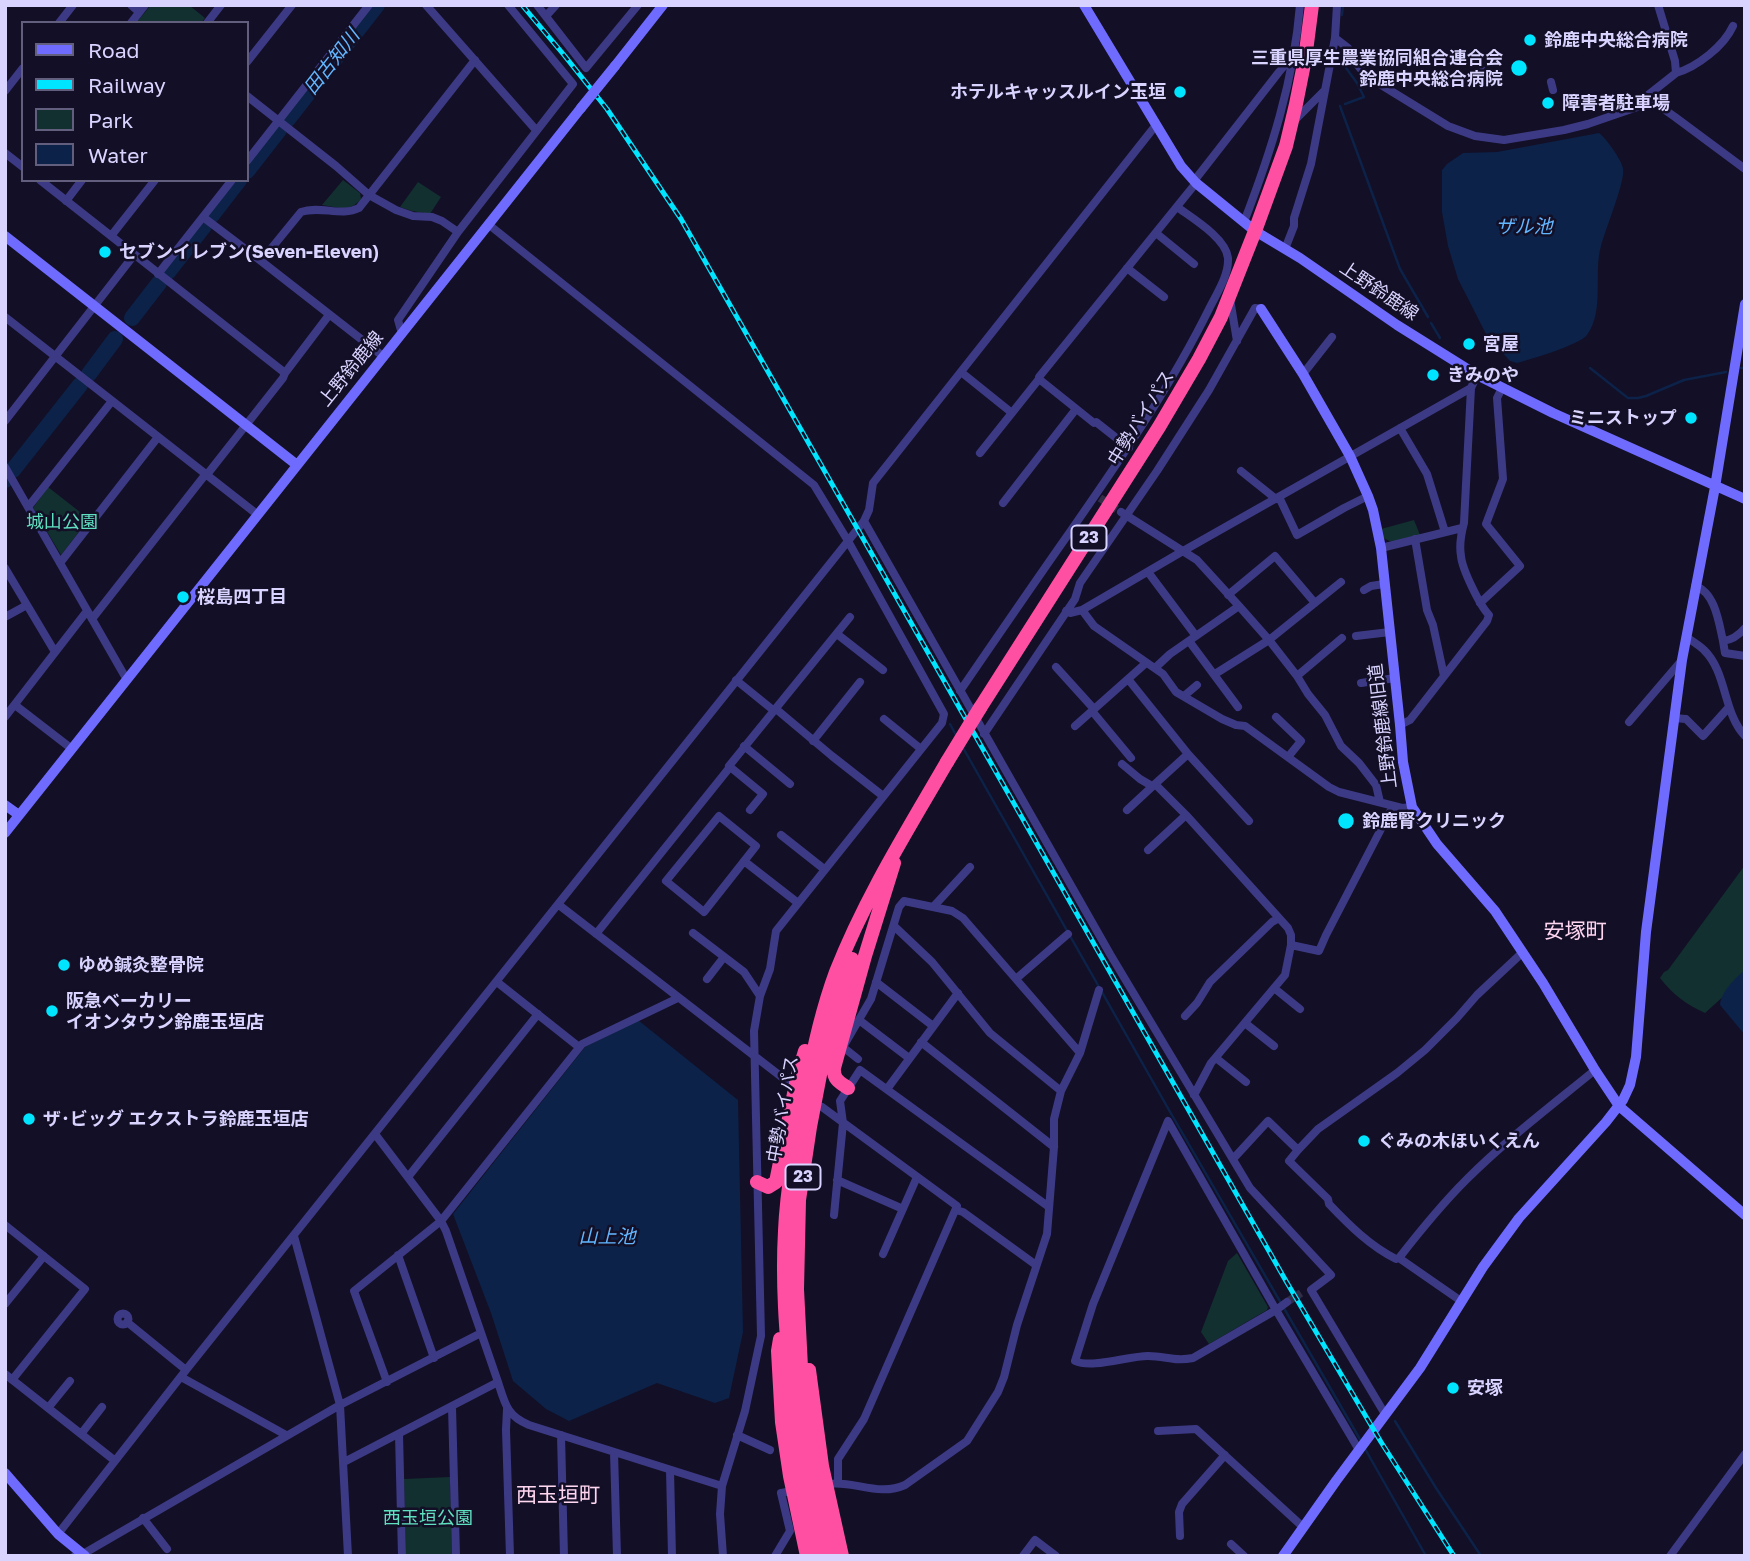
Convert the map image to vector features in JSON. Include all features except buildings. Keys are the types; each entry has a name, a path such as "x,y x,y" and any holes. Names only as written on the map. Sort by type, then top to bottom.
{"highway":[{"name":"中勢バイパス","path":"820,1556 799,1462 793,1410 784,1299 785,1231 795,1148 815,1041 835,974 883,871 947,762 1180,394 1221,317 1230,296 1250,227 1286,146 1305,60 1312,5"},
{"name":"中勢バイパス","path":"831,1556 815,1491 803,1406 797,1289 799,1200 825,1049 845,976 866,918 917,814"},
{"path":"848,1088 837,1081 833,1075 834,1068 897,855"},
{"path":"757,1182 768,1187 776,1182 798,1074 831,990"},
{"path":"797,1289 822,1466 842,1556"},
{"path":"784,1299 779,1351 780,1397 790,1476 807,1556"}],"street":[{"path":"60,21 72,5"},
{"path":"131,5 142,9"},
{"path":"208,21 220,5"},
{"path":"248,61 292,5"},
{"path":"248,160 369,5"},
{"path":"402,334 398,320 458,232 573,84 508,5"},
{"path":"537,5 586,68 638,5"},
{"path":"546,16 556,5"},
{"name":"上野鈴鹿線","path":"5,833 663,5"},
{"name":"上野鈴鹿線","path":"1084,5 1181,166 1195,182 1250,227 1397,325 1478,375 1566,419 1745,499"},
{"path":"1250,227 1261,177 1276,132 1291,64 1300,5"},
{"path":"1285,249 1311,164 1335,38 1337,5"},
{"path":"1658,5 1675,61 1675,74"},
{"path":"430,6 536,130"},
{"path":"1633,107 1675,74 1712,52 1733,26"},
{"path":"1335,38 1348,48 1363,72 1378,83 1448,126 1475,136 1504,140 1564,130 1649,103 1658,105 1745,169"},
{"path":"261,261 301,212 310,209 352,212 359,208 475,60"},
{"path":"980,453 1038,377 1177,207 1279,72 1285,65 1291,64"},
{"path":"5,91 21,71"},
{"path":"1291,124 1325,90"},
{"path":"248,97 369,195 396,210 442,221 458,232"},
{"path":"58,1534 183,1373 864,521 869,510 873,483 1156,125"},
{"path":"5,153 21,163"},
{"path":"42,182 285,373"},
{"path":"66,201 80,182"},
{"path":"111,236 153,182"},
{"path":"158,274 230,182"},
{"path":"960,691 1129,448 1166,389 1224,277 1228,266 1225,247 1218,238 1177,207"},
{"path":"203,216 384,357"},
{"path":"488,224 814,485 944,714 942,723 776,931 771,969 760,996 754,1031 761,1336 745,1411 722,1486 719,1514 723,1556"},
{"path":"1156,233 1194,264"},
{"path":"5,236 297,465"},
{"path":"5,421 134,255"},
{"path":"1127,268 1164,297"},
{"path":"1230,296 1237,341"},
{"path":"1283,1556 1420,1367 1483,1267 1519,1218 1619,1106 1630,1085 1636,1057 1646,932 1682,660 1715,487 1745,304"},
{"path":"984,734 1075,599 1080,583 1124,514 1209,390 1255,308 1261,309"},
{"name":"上野鈴鹿線旧道","path":"1261,309 1303,374 1350,456 1373,510 1381,548 1403,762 1412,807 1437,844 1496,911 1619,1106 1745,1215"},
{"path":"5,716 209,472 329,315"},
{"path":"7,322 258,515"},
{"path":"1303,374 1332,337"},
{"path":"961,372 1012,413"},
{"path":"1400,725 1410,720 1489,615 1480,603 1461,560 1460,542 1471,388 1478,375"},
{"path":"1039,379 1129,448"},
{"path":"1066,611 1070,613 1082,610 1471,388"},
{"path":"1480,603 1520,566 1486,524 1503,479 1497,398 1502,388"},
{"path":"28,507 112,401"},
{"path":"1003,503 1076,409"},
{"path":"1400,429 1427,474 1445,531"},
{"path":"60,563 158,437"},
{"path":"5,467 127,680"},
{"path":"1241,471 1278,498 1297,535 1368,496"},
{"path":"1124,514 1197,560 1239,606 1297,676 1325,715 1341,746 1376,785 1380,802"},
{"path":"864,521 1110,954 1250,1188 1331,1275 1311,1290 1301,1293"},
{"path":"1381,548 1462,528"},
{"path":"1415,539 1427,610 1444,676"},
{"path":"1228,595 1275,556 1315,603"},
{"path":"5,568 55,653"},
{"path":"1147,572 1238,706"},
{"path":"1215,674 1269,640 1341,582"},
{"path":"1364,590 1384,584"},
{"path":"1695,586 1706,592 1710,599 1725,653 1745,656"},
{"path":"5,617 27,605"},
{"path":"1155,668 1170,654 1239,606"},
{"path":"1082,610 1094,626 1163,674 1176,692 1222,719 1245,726 1329,787 1393,806 1412,807"},
{"path":"596,934 850,617"},
{"path":"1723,641 1739,635 1745,628"},
{"path":"1356,636 1390,632"},
{"path":"836,634 883,670"},
{"path":"1686,637 1709,655 1736,725 1745,737"},
{"path":"1297,676 1342,638"},
{"path":"1629,722 1682,660"},
{"path":"1075,726 1146,663"},
{"path":"1056,667 1131,758"},
{"path":"1361,683 1395,678"},
{"path":"1128,679 1188,754 1250,821"},
{"path":"736,680 883,796"},
{"path":"813,741 860,682"},
{"path":"1184,696 1197,685"},
{"path":"15,705 72,749"},
{"path":"1674,718 1686,719 1703,736 1729,707"},
{"path":"1276,717 1301,741 1288,757"},
{"path":"884,719 921,749"},
{"path":"744,746 790,784"},
{"path":"1127,810 1188,754"},
{"path":"1122,765 1153,785 1186,815 1288,928 1291,935 1285,975 1211,1063 1194,1095"},
{"path":"730,767 763,794 750,810"},
{"path":"5,805 19,816"},
{"path":"1291,945 1320,951 1393,806"},
{"path":"1148,850 1186,815"},
{"path":"719,816 755,846 744,861 704,912 666,881 719,816"},
{"path":"780,835 824,869"},
{"path":"744,861 798,903"},
{"path":"934,906 970,867"},
{"path":"858,1059 843,1047 871,999 899,907 904,901 952,911 963,918 1080,1053"},
{"path":"559,905 792,1085"},
{"path":"1185,1016 1210,982 1279,918"},
{"path":"894,926 932,962 990,1033 1061,1091"},
{"path":"693,933 744,972 760,996"},
{"path":"1017,978 1068,934"},
{"path":"1461,1301 1355,1230 1289,1161 1318,1129 1425,1050 1477,995 1523,952"},
{"path":"707,979 724,957"},
{"path":"497,982 579,1047"},
{"path":"876,982 933,1026"},
{"path":"1274,988 1300,1009"},
{"path":"828,1484 838,1483 866,1489 897,1488 967,1441 998,1392 1046,1234 1054,1119 1061,1091 1080,1053 1099,990"},
{"path":"887,1089 958,993"},
{"path":"387,1382 354,1291 441,1221 582,1044 678,998"},
{"path":"408,1177 538,1014"},
{"path":"859,1020 909,1058"},
{"path":"1245,1023 1274,1046"},
{"path":"921,1042 1054,1147"},
{"path":"1216,1058 1246,1082"},
{"path":"834,1215 843,1123 839,1101 860,1070 1049,1207"},
{"path":"1399,1258 1429,1219 1466,1180 1595,1070"},
{"path":"822,1107 957,1206 863,1419 838,1459 838,1483"},
{"path":"1282,1306 1193,1358 1179,1361 1162,1357 1138,1357 1086,1364 1075,1361 1093,1304 1168,1121 1282,1306 1361,1446"},
{"path":"1233,1159 1268,1121 1298,1150"},
{"path":"375,1134 446,1231 507,1409 510,1556"},
{"path":"883,1254 917,1177"},
{"path":"837,1180 903,1209"},
{"path":"956,1210 963,1212 1036,1265"},
{"path":"5,1225 85,1289 9,1377 114,1460"},
{"path":"294,1236 340,1405 348,1556"},
{"path":"398,1255 434,1358"},
{"path":"5,1304 44,1256"},
{"path":"1311,1290 1385,1414"},
{"path":"127,1322 183,1373 286,1435"},
{"path":"5,1473 58,1534 81,1555 340,1405 481,1333"},
{"path":"48,1408 70,1381"},
{"path":"344,1462 498,1382"},
{"path":"81,1434 102,1407"},
{"path":"452,1407 456,1556"},
{"path":"507,1409 517,1420 722,1486"},
{"path":"1158,1431 1196,1429 1303,1527"},
{"path":"399,1434 402,1556"},
{"path":"561,1435 564,1556"},
{"path":"737,1435 770,1450"},
{"path":"614,1452 617,1556"},
{"path":"1670,1556 1745,1454"},
{"path":"1180,1536 1179,1512 1182,1504 1225,1455"},
{"path":"670,1470 671,1556"},
{"path":"775,1556 790,1531 782,1493 787,1492"},
{"path":"143,1518 167,1549"},
{"path":"1023,1556 1035,1540 1056,1556"},
{"path":"1231,1544 1244,1556"}],"green space":[{"path":"151,5 189,5 205,18 203,21 138,21"},
{"path":"343,180 360,193 361,199 348,208 322,205"},
{"path":"418,182 441,197 430,214 400,207"},
{"name":"城山公園","path":"48,487 89,519 61,555 33,508"},
{"path":"1414,520 1420,535 1392,542 1383,538 1381,529"},
{"path":"1745,865 1745,977 1705,1013 1680,999 1660,978"},
{"path":"1237,1253 1268,1307 1209,1344 1201,1332 1228,1261"},
{"name":"西玉垣公園","path":"450,1477 452,1556 406,1556 404,1479"}],"water":[{"name":"ザル池","path":"1599,133 1619,159 1623,174 1601,246 1596,314 1592,325 1587,335 1565,347 1517,363 1510,361 1487,336 1458,279 1442,212 1442,170 1463,153 1497,152"},
{"path":"1745,970 1745,1035 1720,1005 1726,990"},
{"name":"山上池","path":"638,1020 738,1100 743,1332 729,1398 715,1403 657,1383 569,1421 546,1409 513,1381 491,1313 453,1214 585,1047"}],"waterway":[{"name":"田古知川","path":"288,119 377,5"},
{"path":"1342,15 1343,5"},
{"path":"1341,61 1364,97 1345,104"},
{"path":"1340,106 1400,269 1428,317"},
{"name":"田古知川","path":"248,170 279,130"},
{"name":"田古知川","path":"212,215 237,182"},
{"name":"田古知川","path":"168,272 204,226"},
{"name":"田古知川","path":"132,318 159,283"},
{"path":"1431,323 1440,338"},
{"name":"田古知川","path":"89,374 115,339"},
{"path":"1590,368 1628,398 1646,396 1684,380 1726,372"},
{"name":"田古知川","path":"13,470 80,385"},
{"path":"950,724 957,737"},
{"path":"962,746 1361,1441"},
{"path":"1395,1421 1481,1556"},
{"path":"1364,1447 1426,1556"}],"tunnel":[{"path":"1100,498 1121,512"},
{"path":"1287,1302 1301,1293"}],"railway":[{"path":"522,5 607,109 681,219 1286,1281 1381,1442 1454,1556"}],"place":[{"name":"鈴鹿中央総合病院","path":"1530,40"},
{"name":"三重県厚生農業協同組合連合会 鈴鹿中央総合病院","path":"1519,68"},
{"name":"ホテルキャッスルイン玉垣","path":"1180,92"},
{"name":"障害者駐車場","path":"1548,103"},
{"name":"セブンイレブン(Seven-Eleven)","path":"105,252"},
{"name":"宮屋","path":"1469,344"},
{"name":"きみのや","path":"1433,375"},
{"name":"ミニストップ","path":"1691,418"},
{"name":"桜島四丁目","path":"183,597"},
{"name":"鈴鹿腎クリニック","path":"1346,821"},
{"name":"ゆめ鍼灸整骨院","path":"64,965"},
{"name":"阪急ベーカリー イオンタウン鈴鹿玉垣店","path":"52,1011"},
{"name":"ザ･ビッグ エクストラ鈴鹿玉垣店","path":"29,1119"},
{"name":"ぐみの木ほいくえん","path":"1364,1141"},
{"name":"安塚","path":"1453,1388"}],"district":[{"name":"安塚町","path":"1575,931"},
{"name":"西玉垣町","path":"558,1495"}]}
